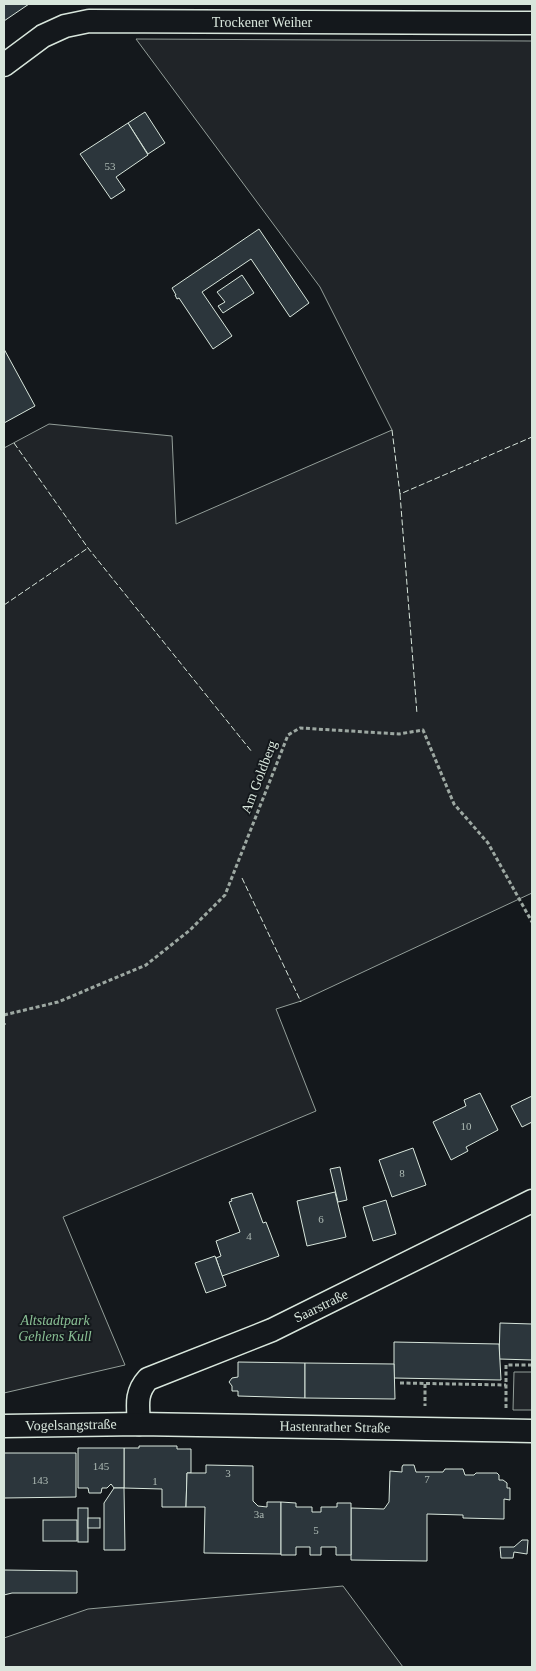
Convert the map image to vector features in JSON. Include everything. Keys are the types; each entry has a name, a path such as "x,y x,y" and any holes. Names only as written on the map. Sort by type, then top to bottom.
{"street":[{"name":"Trockener Weiher","path":"4,66 43,36 65,26 89,21 240,13 500,13 532,23"},
{"name":"Saarstraße","path":"139,1424 138,1401 140,1388 148,1379 272,1330 532,1201"},
{"name":"Vogelsangstraße","path":"4,1426 139,1424"},
{"name":"Hastenrather Straße","path":"139,1424 532,1431"}],"path":[{"name":"Am Goldberg","path":"4,1014 58,1002 146,965 190,930 225,895 288,735 300,728 399,734 423,730 454,804 488,842 532,922"},
{"path":"506,1397 506,1365 532,1365"},
{"path":"400,1383 506,1385"},
{"path":"425,1384 425,1407"}],"green space":[{"name":"Altstadtpark Gehlens Kull","path":"136,39 532,41 532,893 301,1001 276,1009 316,1111 63,1217 125,1365 4,1393 4,1025 6,1024 4,1023 4,448 49,424 172,436 176,524 392,430 320,287"},
{"path":"514,1372 532,1372 532,1410 513,1410"},
{"path":"343,1586 403,1667 4,1667 4,1638 88,1609"}],"building":[{"path":"4,4 29,4 4,21"},
{"path":"145,112 165,143 148,154 128,123"},
{"path":"128,123 148,155 116,177 125,190 111,199 80,154"},
{"path":"259,229 309,303 290,317 251,259 202,292 232,336 213,349 179,298 177,299 172,288"},
{"path":"242,275 254,293 223,313 218,306 225,302 217,292"},
{"path":"4,349 35,406 4,423"},
{"path":"480,1093 498,1130 466,1147 468,1151 451,1160 433,1122 466,1106 464,1100"},
{"path":"532,1096 532,1122 522,1127 511,1106"},
{"path":"413,1148 426,1185 392,1197 379,1160"},
{"path":"340,1167 347,1200 338,1202 330,1169"},
{"path":"335,1192 346,1237 307,1246 297,1201"},
{"path":"252,1193 263,1223 266,1222 279,1256 222,1276 216,1258 221,1256 216,1241 240,1232 229,1202 232,1201 231,1199"},
{"path":"386,1200 396,1234 373,1241 363,1207"},
{"path":"215,1256 226,1286 206,1293 195,1263"},
{"path":"500,1323 532,1324 532,1360 499,1359"},
{"path":"394,1342 499,1344 501,1380 394,1378"},
{"path":"238,1362 305,1363 305,1398 238,1396 238,1391 232,1391 232,1386 229,1382 232,1378 238,1377"},
{"path":"305,1363 394,1364 395,1399 305,1398"},
{"path":"139,1446 177,1446 177,1449 191,1449 191,1473 187,1473 186,1507 162,1507 162,1489 124,1488 124,1448 139,1448"},
{"path":"78,1448 124,1448 124,1488 114,1488 111,1484 107,1488 102,1488 101,1493 89,1493 88,1488 78,1488"},
{"path":"4,1453 76,1453 76,1497 4,1498"},
{"path":"206,1465 253,1466 253,1501 258,1506 267,1507 267,1502 281,1502 281,1554 204,1553 205,1507 186,1507 187,1473 206,1473"},
{"path":"403,1465 414,1465 416,1472 443,1472 445,1469 463,1469 465,1475 497,1473 499,1480 503,1480 507,1483 507,1488 510,1488 510,1500 504,1499 504,1519 463,1518 463,1515 427,1514 427,1561 351,1560 351,1508 384,1509 389,1502 390,1471 402,1472"},
{"path":"114,1488 124,1488 125,1550 104,1550 104,1503"},
{"path":"281,1502 296,1503 296,1507 312,1507 312,1512 321,1512 321,1507 337,1507 337,1503 351,1503 351,1555 336,1555 336,1547 321,1547 321,1555 310,1555 310,1547 296,1547 296,1555 281,1555"},
{"path":"78,1508 88,1508 88,1542 78,1542"},
{"path":"88,1518 100,1518 100,1528 88,1528"},
{"path":"43,1520 77,1520 77,1541 43,1541"},
{"path":"522,1540 528,1540 527,1554 514,1552 513,1558 501,1558 500,1547 514,1547"},
{"path":"4,1570 77,1571 77,1593 12,1593 4,1595"}],"fence":[{"path":"392,430 400,494 532,437"},
{"path":"14,443 88,548 252,752"},
{"path":"400,494 417,714"},
{"path":"4,605 88,548"},
{"path":"242,878 301,1002"}]}
